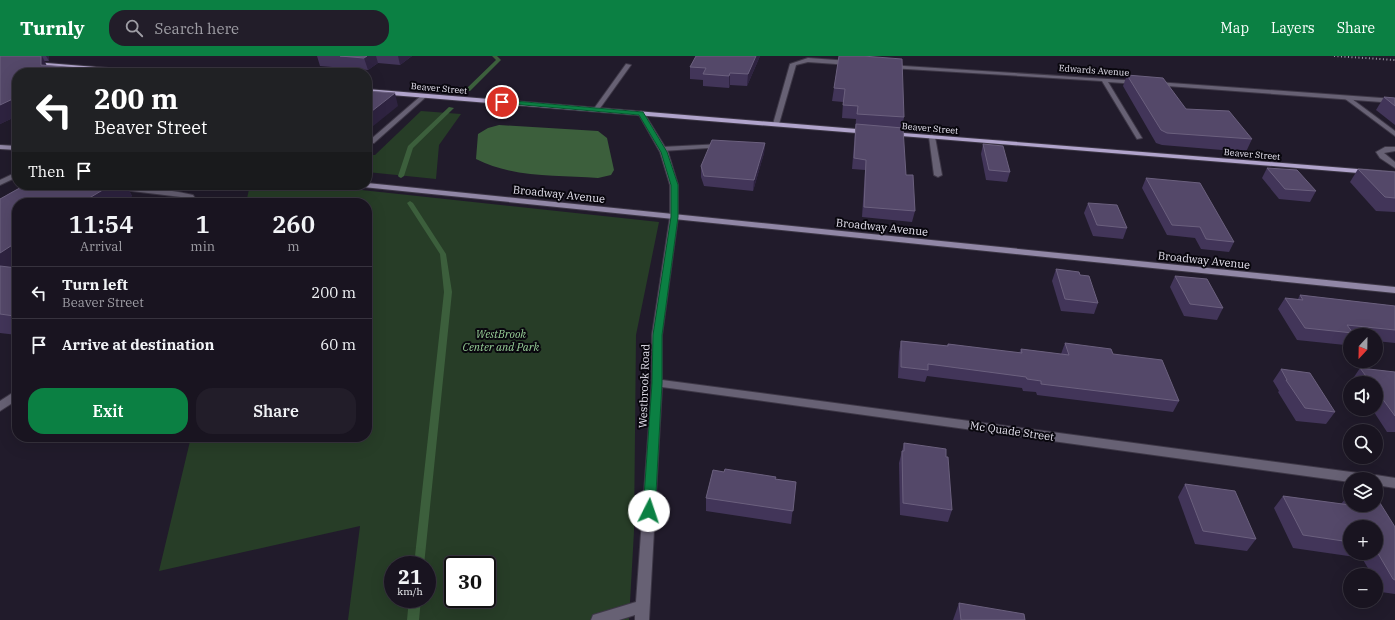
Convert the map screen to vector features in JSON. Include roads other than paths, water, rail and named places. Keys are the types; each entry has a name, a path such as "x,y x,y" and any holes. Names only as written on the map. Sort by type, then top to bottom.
{"main road":[{"path":"31,64 82,68"},
{"name":"Beaver Street","path":"372,91 878,133"},
{"name":"Beaver Street","path":"885,133 1395,174"}],"street":[{"path":"776,124 793,64 808,60 854,63"},
{"path":"596,110 628,65"},
{"name":"Edwards Avenue","path":"885,66 1142,83"},
{"path":"1104,80 1139,138"},
{"path":"1150,83 1395,101"},
{"path":"372,142 424,96"},
{"path":"1346,97 1395,134"},
{"name":"Westbrook Road","path":"641,113 662,149 674,185 674,217 657,335 657,383 642,613"},
{"path":"932,137 938,175"},
{"path":"662,149 728,146"},
{"path":"0,147 12,148"},
{"path":"1395,149 1385,149 1380,152 1395,166"},
{"path":"0,183 12,177"},
{"name":"Broadway Avenue","path":"372,186 1395,290"},
{"path":"140,190 181,195 191,198"},
{"name":"Mc Quade Street","path":"657,383 1343,476"},
{"path":"0,407 12,398"},
{"path":"1383,481 1395,483"},
{"path":"598,620 642,613"}],"waterway":[{"path":"468,90 499,60 494,56"},
{"path":"401,176 410,147 451,108"},
{"path":"410,203 443,254 448,292 420,556"},
{"path":"413,620 414,608"}],"railway":[{"path":"1334,56 1395,60"}],"park label":[{"name":"WestBrook Center and Park","path":"501,340"}]}
